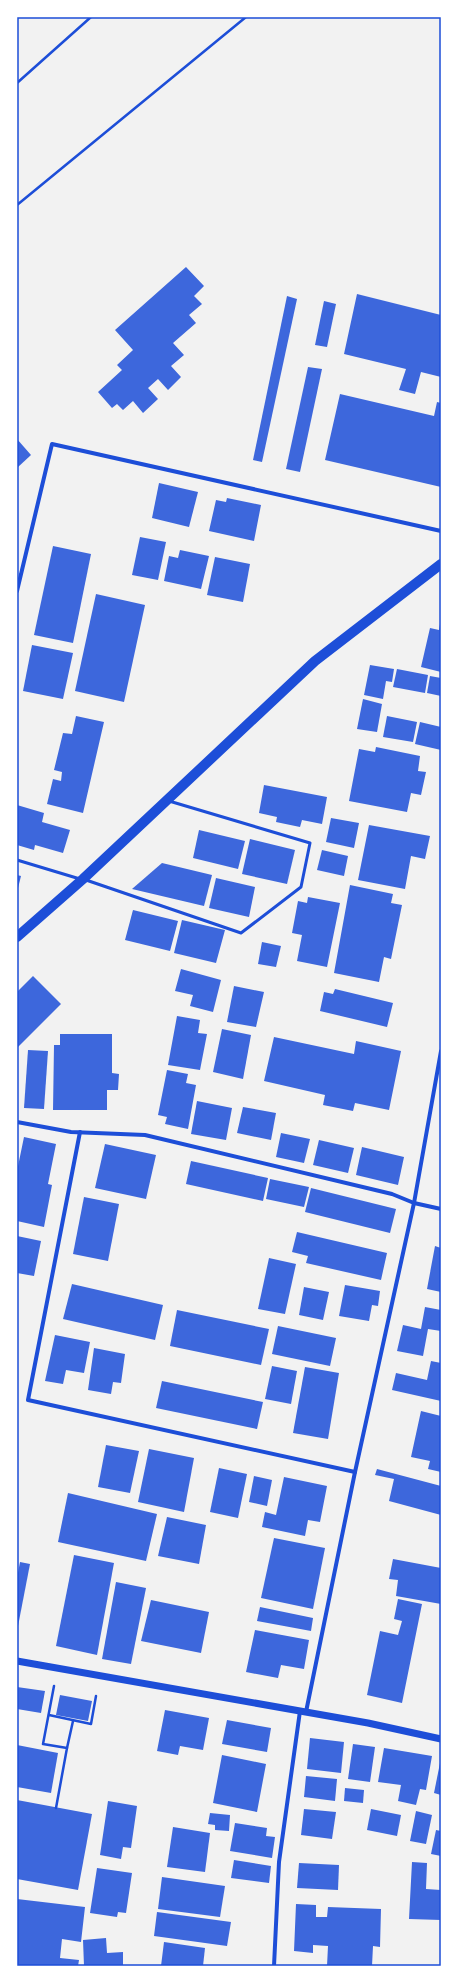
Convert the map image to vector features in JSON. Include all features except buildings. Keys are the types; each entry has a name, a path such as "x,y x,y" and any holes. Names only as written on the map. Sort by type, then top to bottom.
{"main road":[{"path":"18,936 83,880 166,800 315,661 441,564"}],"street":[{"path":"17,591 52,444 441,531"},
{"path":"274,1966 280,1862 303,1712 414,1204 441,1051"},
{"path":"17,1122 80,1132 145,1135 392,1194 414,1204 441,1210"},
{"path":"80,1132 28,1400 356,1472"},
{"path":"17,1661 303,1712 441,1739"}],"lane":[{"path":"17,860 83,880 241,933 301,887 310,843 166,800"}],"path":[{"path":"17,83 91,17"},
{"path":"17,205 246,17"},
{"path":"57,1668 43,1744 67,1748"},
{"path":"49,1715 91,1724 99,1676"},
{"path":"56,1808 73,1721"}]}
